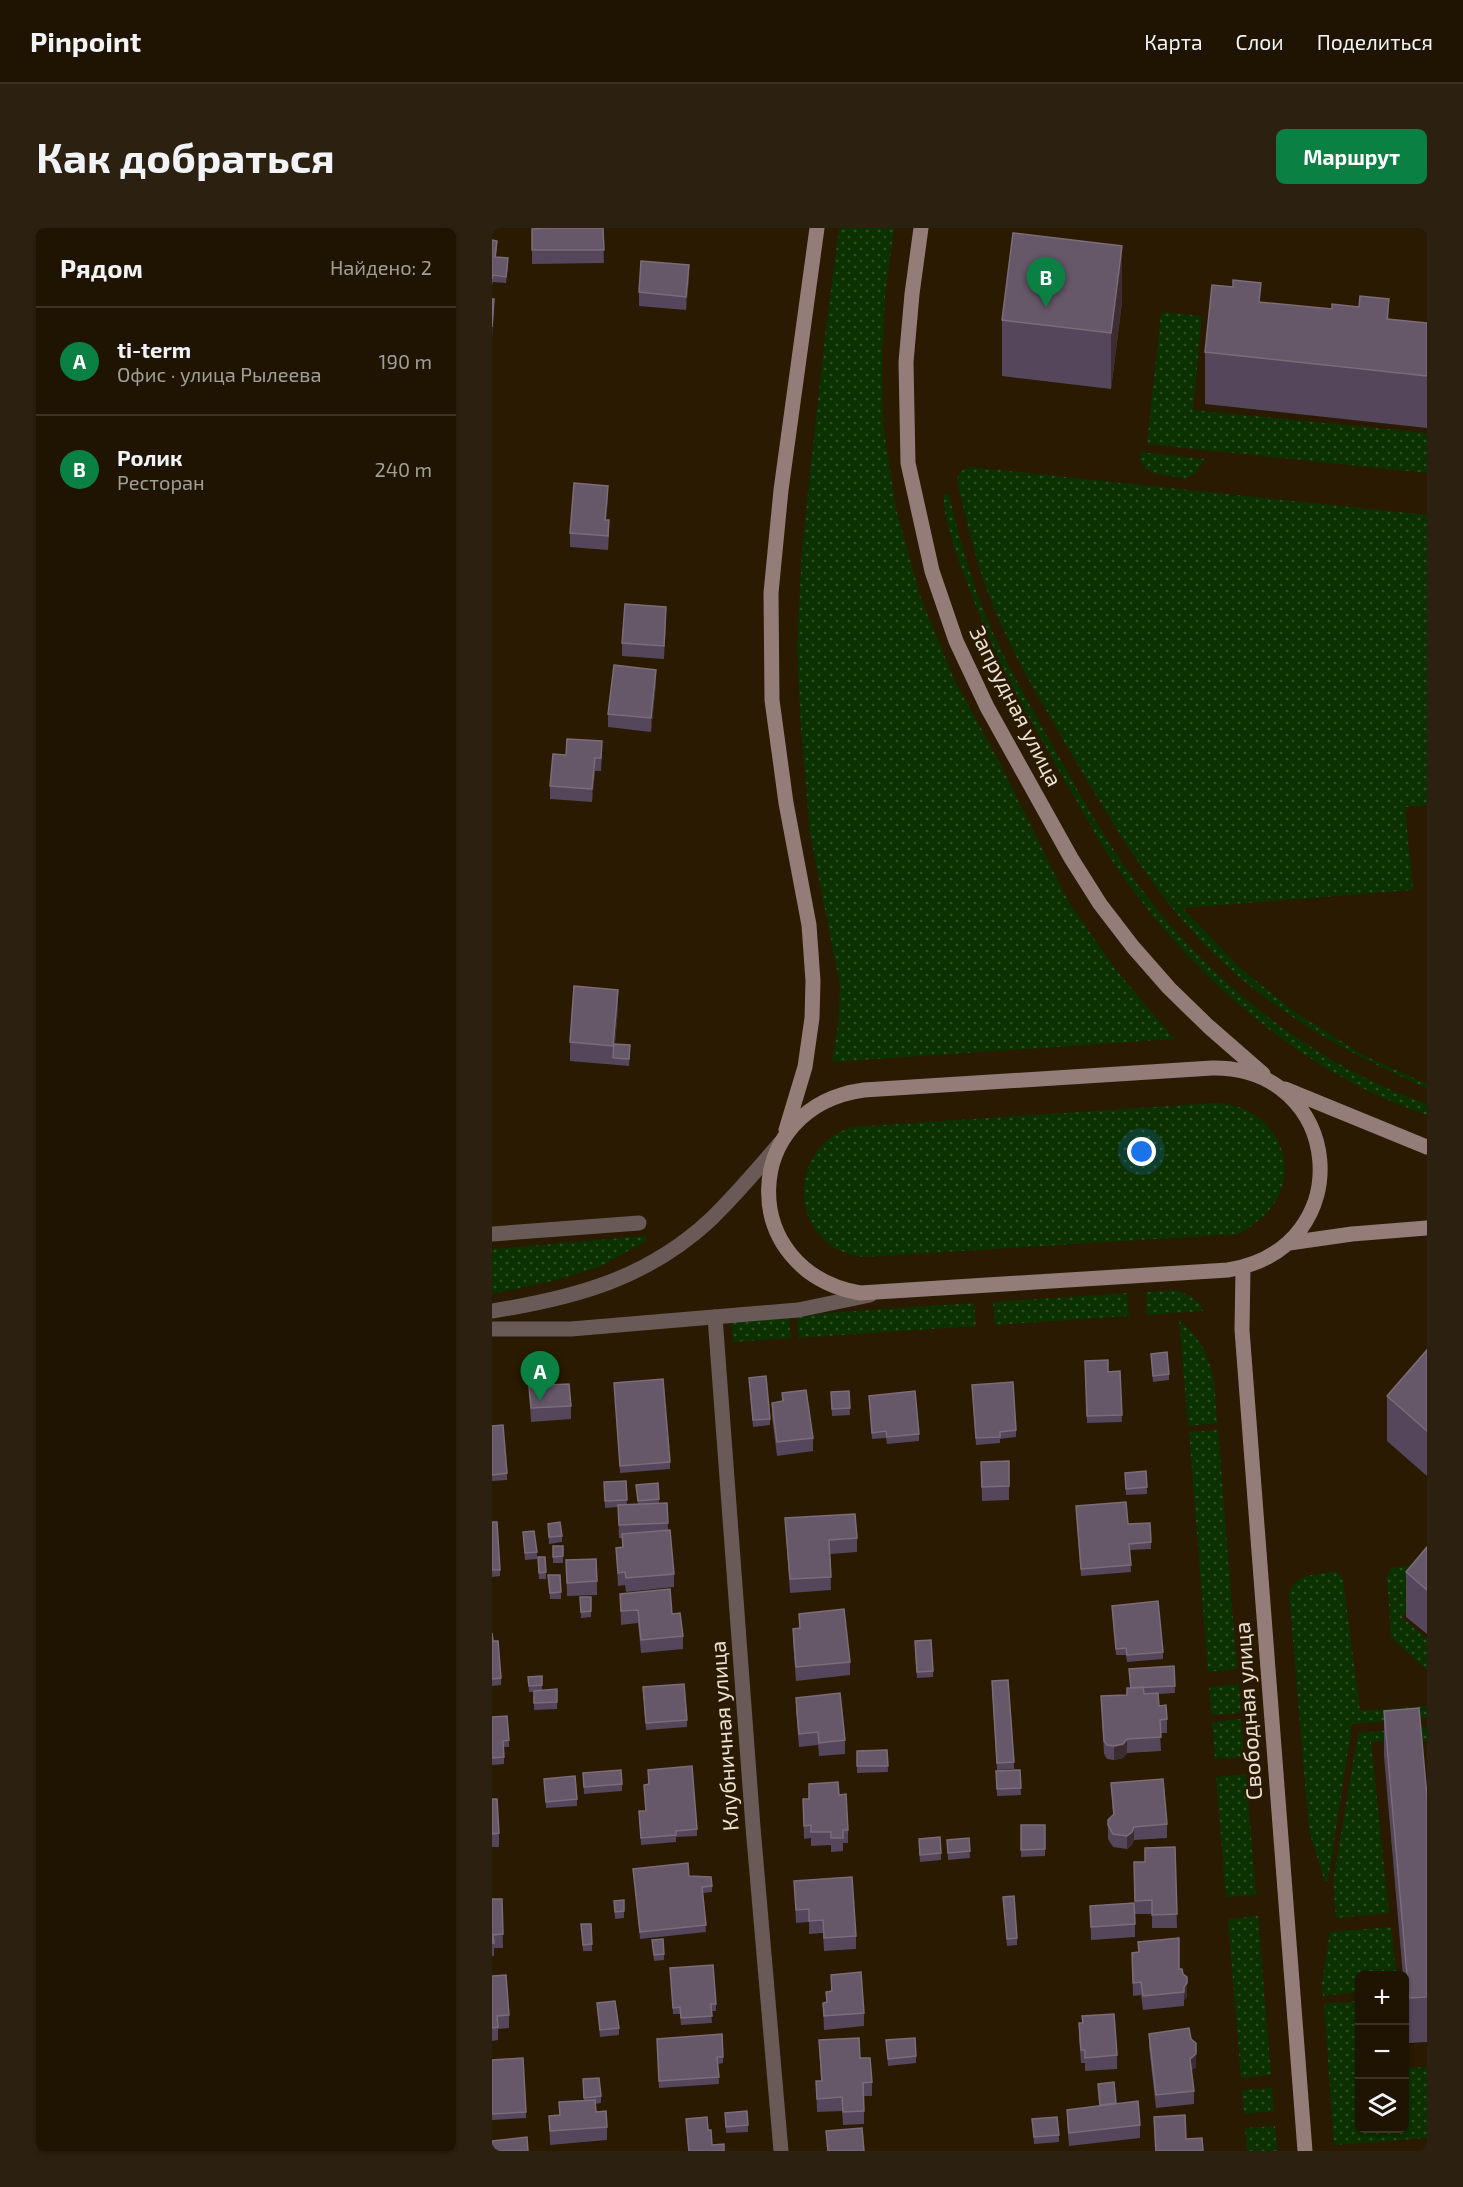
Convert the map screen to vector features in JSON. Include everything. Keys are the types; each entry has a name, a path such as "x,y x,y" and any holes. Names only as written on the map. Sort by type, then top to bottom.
{"main road":[{"path":"784,1139 805,1067 812,1018 813,981 809,925 786,803 772,700 771,593 781,490 817,228"},
{"name":"Запрудная улица","path":"921,228 906,362 908,463 932,571 956,640 971,675 1008,746 1071,858 1106,911 1169,988 1208,1026 1277,1086"},
{"path":"1277,1086 1292,1099 1310,1123 1321,1167 1318,1190 1304,1225 1289,1243 1271,1256 1243,1268 860,1293 831,1286 805,1270 785,1247 772,1219 768,1190 774,1159 784,1139 797,1121 822,1103 836,1096 864,1090 1219,1068 1240,1070 1427,1147"},
{"path":"1289,1243 1352,1234 1427,1228"},
{"name":"Свободная улица","path":"1243,1268 1242,1330 1305,2151"}],"street":[{"path":"492,1311 536,1304 581,1293 606,1285 644,1267 692,1235 728,1203 784,1139"},
{"path":"492,1234 639,1223"},
{"path":"492,1329 571,1329 798,1310 879,1293"},
{"name":"Клубничная улица","path":"715,1317 753,1827 781,2151"}],"green space":[{"path":"839,228 894,228 885,296 882,362 883,424 896,508 921,599 955,681 1000,763 1068,901 1116,970 1174,1039 832,1062 838,1026 840,986 810,833 797,648 802,549"},
{"path":"1161,312 1202,316 1193,410 1427,433 1427,473 1147,444"},
{"path":"1140,452 1204,459 1194,474 1180,478 1149,470 1142,463"},
{"path":"970,467 1427,515 1427,805 1405,807 1413,890 1183,908 1240,968 1296,1013 1365,1056 1427,1084 1427,1088 1332,1041 1265,998 1215,955 1166,900 1123,840 1104,808 1044,706 995,610 970,536 957,481 958,475"},
{"path":"944,494 949,495 978,596 1014,674 1094,819 1149,899 1216,973 1254,1006 1294,1036 1337,1062 1381,1085 1427,1104 1427,1115 1379,1096 1334,1073 1290,1045 1210,978 1141,900 1097,837 1005,672 986,631 956,552 947,520"},
{"path":"1214,1103 1236,1106 1255,1115 1270,1128 1280,1145 1284,1163 1283,1183 1275,1202 1257,1221 1237,1234 864,1257 839,1250 821,1237 809,1218 804,1198 806,1176 814,1156 829,1139 852,1127"},
{"path":"645,1236 646,1241 599,1267 557,1280 492,1294 492,1249"},
{"path":"1176,1290 1195,1300 1203,1311 1147,1315 1146,1292"},
{"path":"1127,1293 1129,1316 995,1325 993,1302"},
{"path":"974,1303 976,1326 798,1338 797,1315"},
{"path":"789,1315 791,1338 733,1342 731,1319"},
{"path":"1179,1320 1191,1331 1206,1354 1213,1380 1217,1423 1188,1426"},
{"path":"1218,1430 1237,1669 1208,1672 1189,1432"},
{"path":"1427,1563 1427,1587 1402,1617 1427,1639 1427,1670 1394,1640 1391,1634 1387,1578 1391,1568"},
{"path":"1336,1572 1343,1579 1360,1711 1427,1706 1427,1718 1352,1724 1328,1881 1325,1882 1309,1831 1289,1593 1300,1579"},
{"path":"1239,1684 1241,1713 1212,1715 1209,1687"},
{"path":"1241,1719 1244,1757 1215,1759 1212,1722"},
{"path":"1427,1727 1427,1741 1410,1743 1410,1738 1371,1742 1389,1913 1336,1918 1333,1881 1358,1733"},
{"path":"1246,1774 1256,1895 1226,1897 1216,1777"},
{"path":"1258,1916 1271,2075 1241,2078 1228,1919"},
{"path":"1391,1927 1396,1971 1355,1971 1355,1992 1323,1996 1322,1982 1330,1932"},
{"path":"1355,2001 1355,2133 1409,2133 1409,2068 1427,2067 1427,2138 1334,2145 1324,2004"},
{"path":"1272,2088 1274,2111 1244,2114 1242,2090"},
{"path":"1275,2126 1277,2151 1247,2151 1245,2128"}],"building":[{"path":"603,228 604,250 532,250 532,229"},
{"path":"1013,233 1122,246 1111,333 1002,320"},
{"path":"492,240 497,241 495,257 508,258 506,277 493,275 492,279"},
{"path":"641,261 689,265 686,297 639,292"},
{"path":"1233,280 1261,283 1259,302 1332,309 1332,304 1359,307 1360,296 1389,299 1387,319 1427,323 1427,376 1205,352 1212,285 1233,287"},
{"path":"492,299 494,299 492,327"},
{"path":"574,483 608,486 605,520 609,520 608,536 570,533"},
{"path":"625,604 666,607 664,646 622,643"},
{"path":"614,665 656,670 651,718 608,714"},
{"path":"567,739 602,741 601,758 595,758 592,789 550,786 553,754 566,755"},
{"path":"574,986 618,990 613,1046 570,1042"},
{"path":"614,1044 630,1045 629,1059 613,1058"},
{"path":"1427,1350 1427,1431 1387,1396"},
{"path":"1167,1352 1169,1374 1153,1376 1151,1354"},
{"path":"1108,1360 1108,1372 1120,1371 1122,1415 1087,1416 1085,1361"},
{"path":"766,1376 770,1419 753,1420 749,1378"},
{"path":"543,1379 548,1385 569,1384 571,1406 531,1408 529,1387 534,1381"},
{"path":"663,1379 670,1462 620,1466 614,1383"},
{"path":"1013,1382 1016,1430 1000,1432 1000,1437 976,1438 972,1385"},
{"path":"806,1390 813,1438 777,1442 772,1403 783,1401 782,1393"},
{"path":"849,1391 850,1408 832,1409 831,1392"},
{"path":"915,1391 919,1434 887,1437 886,1431 872,1433 869,1396"},
{"path":"503,1425 507,1473 492,1475 492,1426"},
{"path":"1009,1461 1009,1486 982,1487 981,1462"},
{"path":"1146,1471 1147,1487 1126,1489 1125,1473"},
{"path":"626,1481 627,1500 605,1501 604,1482"},
{"path":"658,1483 659,1499 638,1501 636,1485"},
{"path":"1126,1502 1128,1524 1150,1523 1151,1542 1129,1544 1131,1565 1081,1569 1076,1506"},
{"path":"667,1503 668,1523 619,1525 618,1505"},
{"path":"855,1514 857,1538 829,1540 831,1577 790,1579 785,1518"},
{"path":"492,1522 497,1522 500,1570 492,1570"},
{"path":"560,1522 562,1536 549,1537 548,1524"},
{"path":"670,1530 674,1574 626,1578 625,1572 618,1573 616,1548 623,1547 622,1534"},
{"path":"534,1531 537,1552 525,1553 523,1532"},
{"path":"553,1546 563,1546 563,1556 553,1557"},
{"path":"1427,1547 1427,1590 1406,1572"},
{"path":"538,1557 545,1557 546,1572 539,1573"},
{"path":"596,1559 597,1581 567,1583 566,1560"},
{"path":"548,1575 560,1575 561,1592 550,1593"},
{"path":"670,1589 672,1614 680,1613 683,1636 641,1640 638,1610 621,1611 620,1594"},
{"path":"580,1597 591,1597 591,1611 581,1612"},
{"path":"1158,1601 1163,1652 1127,1655 1126,1648 1116,1649 1112,1606"},
{"path":"844,1609 850,1662 796,1667 793,1629 800,1628 799,1614"},
{"path":"492,1633 493,1641 498,1641 501,1678 492,1679"},
{"path":"931,1640 933,1671 917,1672 915,1641"},
{"path":"1174,1666 1175,1686 1131,1688 1129,1669"},
{"path":"542,1676 542,1685 529,1686 528,1677"},
{"path":"1008,1680 1014,1762 997,1763 992,1681"},
{"path":"684,1684 687,1720 646,1723 643,1687"},
{"path":"1143,1687 1144,1694 1158,1693 1159,1706 1166,1705 1167,1719 1160,1720 1161,1737 1127,1739 1123,1744 1107,1745 1104,1741 1101,1696 1127,1695 1127,1688"},
{"path":"557,1689 557,1702 534,1703 534,1691"},
{"path":"840,1693 845,1740 819,1743 818,1732 799,1734 796,1698"},
{"path":"1419,1708 1427,1797 1427,1997 1409,1998 1409,1971 1407,1971 1384,1711"},
{"path":"507,1716 509,1740 503,1741 504,1757 492,1758 492,1717"},
{"path":"887,1750 888,1766 857,1766 857,1751"},
{"path":"692,1766 697,1829 676,1831 676,1835 641,1838 639,1811 646,1811 644,1785 649,1784 648,1770"},
{"path":"621,1770 622,1784 584,1787 583,1773"},
{"path":"1020,1770 1021,1788 997,1789 996,1771"},
{"path":"575,1776 577,1799 546,1802 544,1779"},
{"path":"1163,1779 1167,1824 1134,1827 1127,1836 1113,1834 1108,1825 1108,1820 1114,1814 1111,1783"},
{"path":"838,1782 839,1795 846,1794 848,1830 843,1830 843,1838 831,1838 831,1832 811,1832 811,1825 804,1826 803,1799 809,1799 809,1784"},
{"path":"492,1799 497,1799 499,1833 492,1834"},
{"path":"1021,1825 1045,1825 1045,1849 1021,1850"},
{"path":"940,1837 941,1853 920,1855 919,1839"},
{"path":"969,1838 970,1851 948,1853 947,1840"},
{"path":"1175,1847 1177,1914 1152,1915 1152,1900 1135,1901 1134,1862 1145,1862 1145,1848"},
{"path":"688,1863 689,1876 711,1877 712,1886 702,1887 706,1925 640,1932 633,1869"},
{"path":"852,1877 856,1936 824,1938 823,1920 809,1921 809,1909 796,1910 794,1881"},
{"path":"1014,1896 1017,1938 1007,1939 1003,1897"},
{"path":"492,1899 502,1899 503,1934 493,1935 494,1943 492,1943"},
{"path":"624,1900 624,1911 615,1912 614,1901"},
{"path":"1134,1903 1135,1924 1091,1927 1090,1906"},
{"path":"581,1924 591,1924 592,1944 583,1945"},
{"path":"1179,1938 1179,1969 1182,1969 1183,1974 1187,1977 1184,1992 1143,1996 1141,1982 1133,1983 1132,1953 1139,1952 1138,1942"},
{"path":"663,1939 664,1954 654,1955 652,1940"},
{"path":"713,1965 716,2004 711,2004 712,2016 681,2018 680,2007 673,2008 670,1968"},
{"path":"861,1972 864,2013 824,2016 823,2003 827,2002 826,1992 832,1991 831,1975"},
{"path":"506,1975 509,2015 497,2016 498,2027 492,2028 492,1976"},
{"path":"615,2001 619,2028 600,2030 597,2003"},
{"path":"1114,2014 1117,2055 1085,2058 1085,2050 1081,2050 1079,2023 1083,2023 1082,2016"},
{"path":"1189,2028 1191,2039 1196,2043 1196,2054 1190,2059 1194,2091 1156,2095 1149,2034"},
{"path":"722,2034 723,2057 717,2057 719,2077 659,2081 657,2039"},
{"path":"859,2038 860,2058 870,2058 872,2082 863,2083 864,2111 843,2112 842,2097 817,2099 816,2081 822,2081 819,2040"},
{"path":"915,2038 916,2056 888,2059 886,2040"},
{"path":"523,2058 526,2112 492,2114 492,2060"},
{"path":"599,2078 601,2096 584,2098 583,2079"},
{"path":"1114,2082 1116,2103 1100,2105 1098,2084"},
{"path":"595,2100 596,2112 606,2111 607,2127 550,2131 549,2116 560,2115 559,2102"},
{"path":"1138,2101 1140,2125 1069,2133 1067,2110"},
{"path":"747,2111 748,2125 726,2127 725,2113"},
{"path":"1185,2115 1186,2139 1202,2138 1203,2151 1156,2151 1154,2117"},
{"path":"707,2117 712,2145 724,2144 724,2151 689,2151 686,2119"},
{"path":"1057,2117 1059,2135 1034,2137 1032,2119"},
{"path":"862,2128 864,2151 828,2151 826,2131"},
{"path":"527,2137 528,2151 492,2151 492,2141"}],"place":[{"name":"Ролик","path":"1046,307"},
{"name":"ti-term","path":"540,1401"}]}
